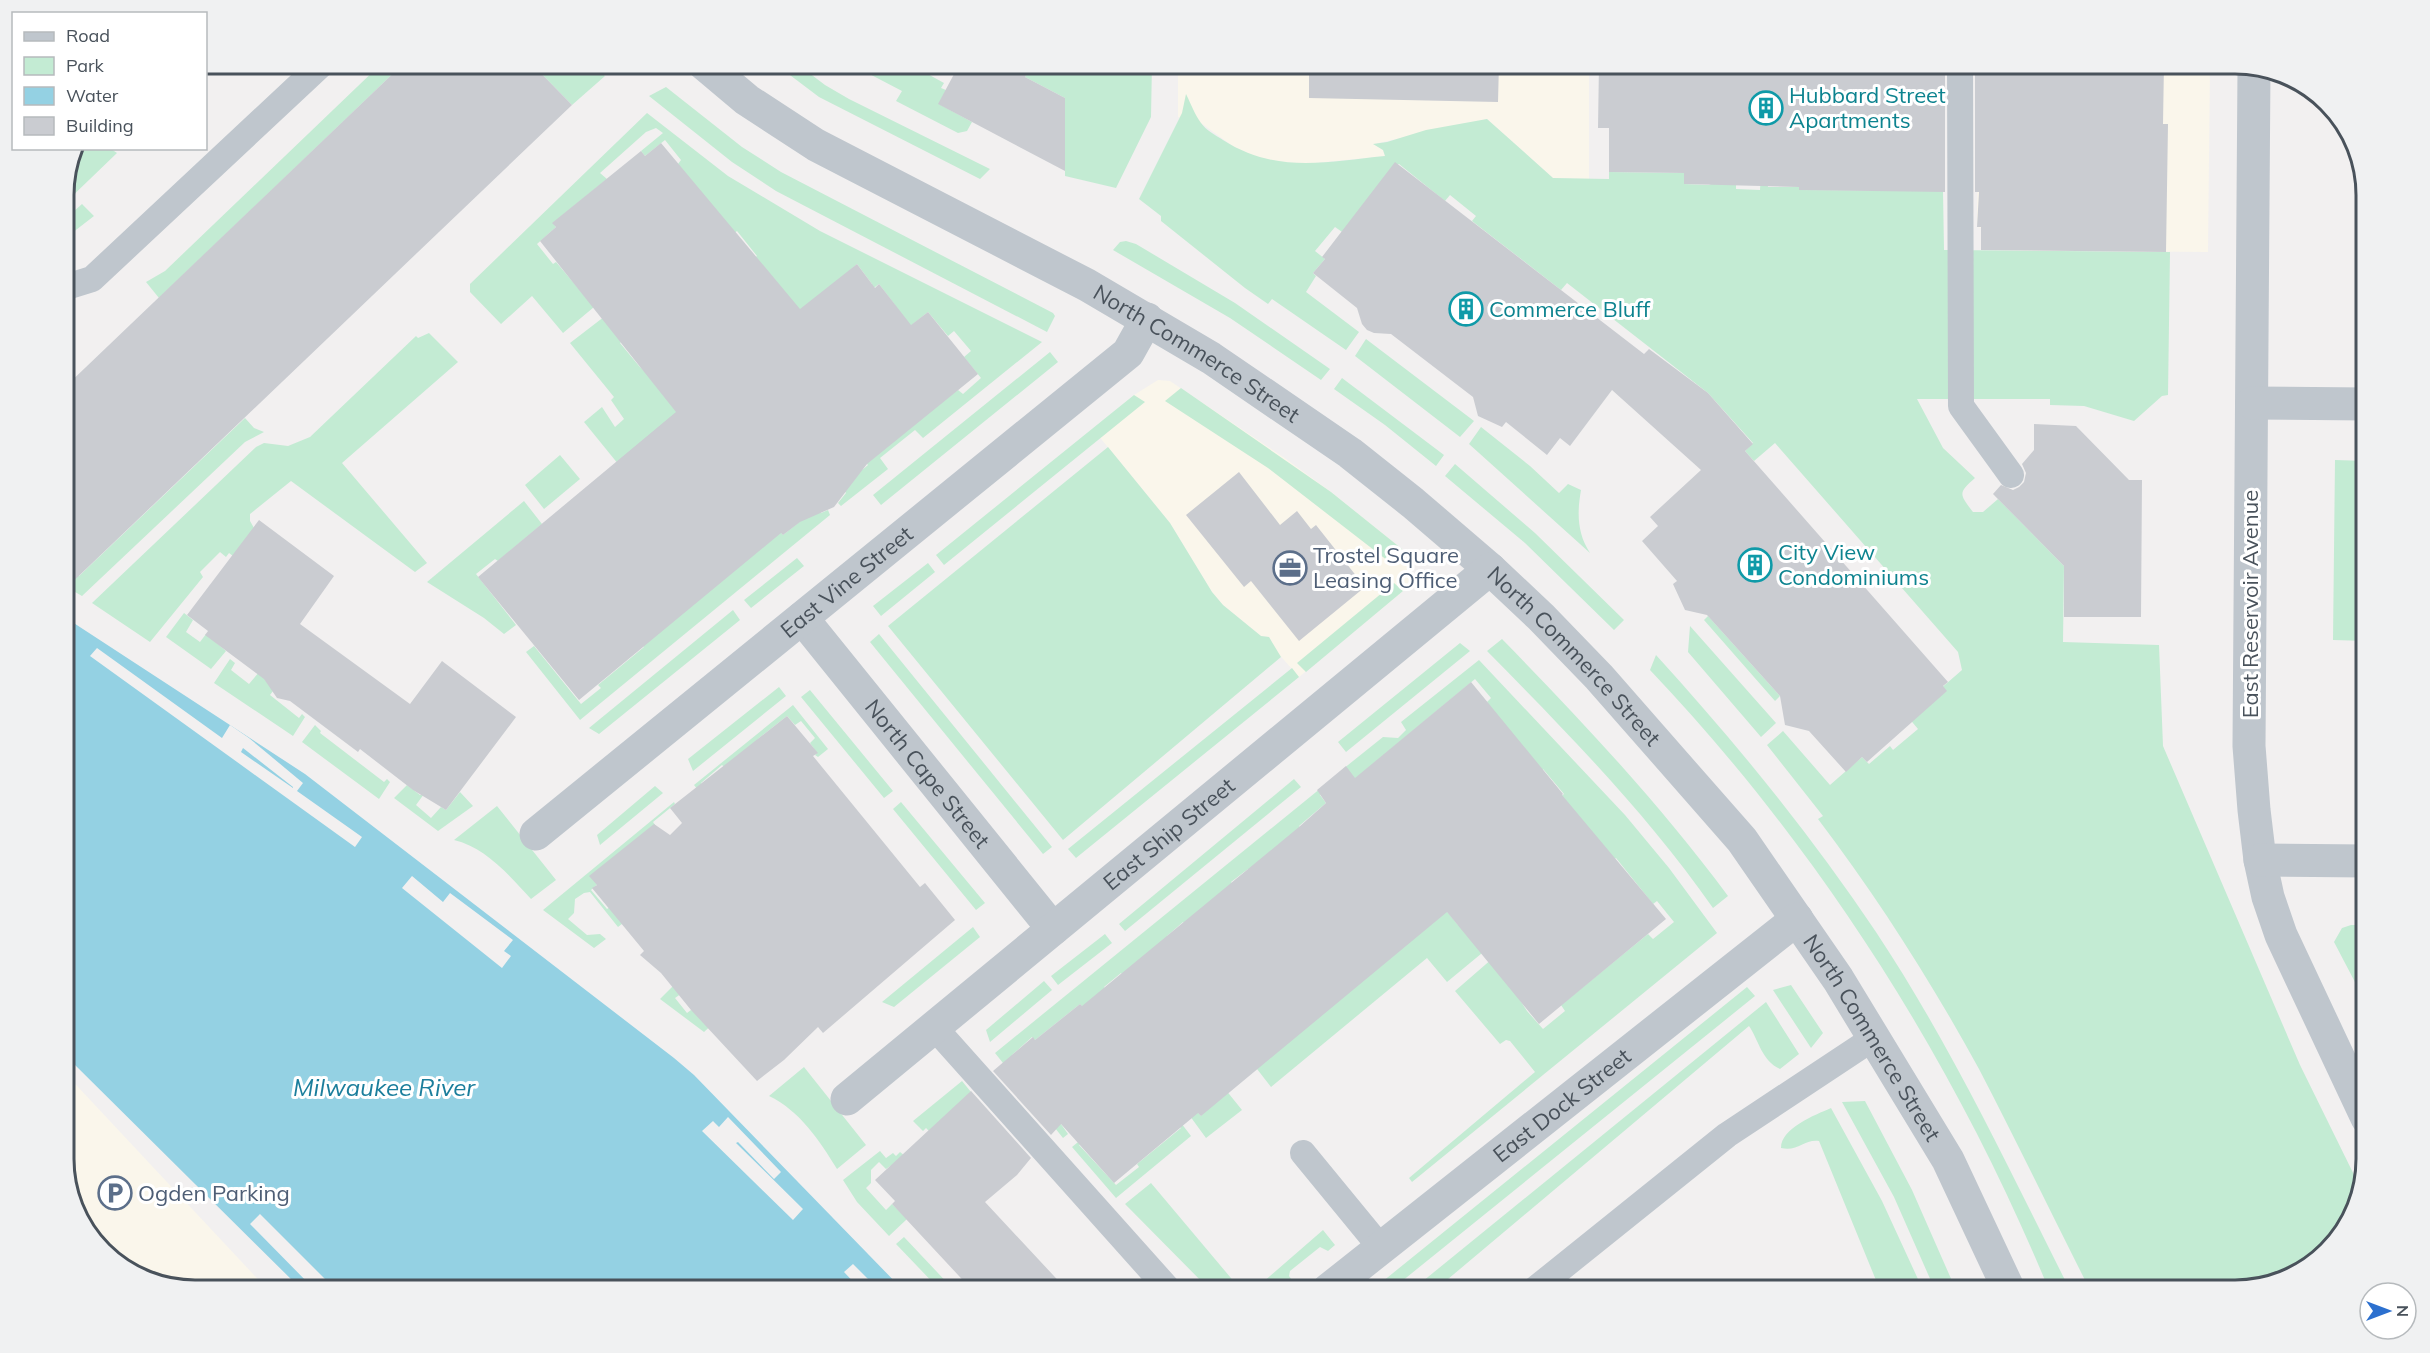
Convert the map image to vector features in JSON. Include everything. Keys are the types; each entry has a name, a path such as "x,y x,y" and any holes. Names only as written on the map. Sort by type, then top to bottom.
{"street":[{"name":"North Commerce Street","path":"716,74 747,100 816,145 1038,260 1211,358 1350,453 1490,569 1599,677 1742,840 1875,1037 1948,1160 2004,1280"},
{"name":"East Reservoir Avenue","path":"2254,75 2249,746 2252,794 2260,860 2268,897 2281,935 2356,1095"},
{"name":"East Vine Street","path":"536,834 1128,353 1147,320"},
{"path":"2252,403 2356,404"},
{"name":"East Ship Street","path":"848,1099 1490,569"},
{"name":"North Cape Street","path":"802,618 1053,929"},
{"path":"2260,860 2356,861"},
{"name":"East Dock Street","path":"1341,1280 1797,919"}],"lane":[{"path":"74,285 92,279 311,74"},
{"path":"1960,74 1961,406 2011,475"},
{"path":"934,1027 1160,1280"},
{"path":"1546,1280 1727,1135 1875,1037"},
{"path":"1303,1153 1381,1248"}],"shaded area":[{"path":"1178,74 1589,74 1589,179 1553,178 1487,119 1374,144 1383,150 1385,156 1306,164 1256,157 1234,147 1201,123 1178,117"},
{"path":"1987,74 2210,74 2208,252 1981,250 1981,228 1977,227 1978,164"},
{"path":"1158,380 1170,381 1286,459 1402,549 1407,558 1411,577 1403,591 1299,677 1277,652 1269,637 1261,636 1223,605 1212,592 1170,523 1093,429 1134,395"},
{"path":"74,1083 259,1280 194,1280 155,1273 127,1259 103,1238 86,1212 76,1182"}],"green space":[{"path":"371,74 393,74 159,298 146,282 165,271"},
{"path":"542,74 603,74 605,76 572,105"},
{"path":"789,74 810,74 849,99 990,169 980,179 819,97"},
{"path":"869,74 928,74 944,83 941,88 946,90 939,104 972,122 967,131 958,133 896,101 902,91"},
{"path":"1026,74 1152,74 1151,117 1116,188 1065,176 1065,98 1025,77"},
{"path":"666,87 742,147 781,172 1053,313 1055,316 1047,332 776,191 732,162 649,96"},
{"path":"1186,94 1203,126 1223,140 1262,158 1302,163 1385,156 1383,150 1373,144 1426,130 1487,119 1553,178 1609,179 1609,172 1684,173 1684,184 1709,185 1736,173 1736,189 1760,190 1761,173 1767,173 1768,187 1799,187 1799,190 1943,191 1944,250 2170,252 2168,395 2162,396 2134,421 2084,406 2050,405 2050,399 1917,399 1943,448 1975,478 1962,494 1973,512 1983,512 1998,499 2064,566 2063,642 2159,645 2163,746 2300,1065 2355,1176 2344,1212 2327,1238 2309,1255 2296,1263 2282,1270 2252,1278 2236,1280 2085,1280 1979,1069 1942,1005 1883,910 1818,819 1823,816 1767,745 1783,731 1830,785 1862,757 1869,764 1890,746 1893,750 1918,729 1908,717 1962,670 1958,652 1775,443 1754,461 1745,451 1753,443 1708,393 1567,283 1561,290 1472,221 1476,216 1450,195 1445,201 1399,164 1391,168 1345,234 1335,227 1315,251 1325,259 1313,273 1316,276 1306,292 1359,332 1346,350 1272,299 1268,304 1161,221 1161,216 1139,199 1182,113"},
{"path":"647,113 728,176 820,231 1042,342 923,438 915,430 880,458 888,469 841,506 838,503 846,493 842,487 868,465 862,458 958,390 963,394 981,378 964,357 971,351 954,331 948,336 928,312 904,331 895,305 879,284 871,290 872,284 857,264 793,320 747,264 757,256 737,231 728,239 678,164 681,160 665,140 645,156 641,151 663,133 656,128 646,132 600,173 607,179 553,223 556,227 537,244 553,264 556,262 594,307 563,333 532,296 501,324 470,292 470,284"},
{"path":"82,150 112,150 117,153 74,194 76,171"},
{"path":"82,204 94,216 74,231 74,211"},
{"path":"1120,242 1136,244 1235,303 1330,369 1321,380 1230,318 1113,250"},
{"path":"609,313 628,336 620,343 639,366 691,414 623,470 584,422 602,407 615,427 624,419 611,400 614,397 570,343"},
{"path":"429,333 458,362 342,463 427,563 415,572 291,481 250,514 250,521 254,528 233,556 229,553 226,557 220,552 200,572 203,577 150,642 92,603 256,447 264,443 288,446 310,437 416,336 418,338"},
{"path":"1366,339 1474,421 1460,437 1355,356"},
{"path":"1050,352 1058,362 881,505 873,495"},
{"path":"1342,378 1444,455 1436,466 1385,425 1334,389"},
{"path":"1181,388 1331,492 1402,549 1392,564 1268,468 1165,401"},
{"path":"1134,395 1145,402 944,565 936,555"},
{"path":"245,418 254,428 264,432 245,442 82,596 74,591 74,573 79,576"},
{"path":"1481,427 1530,466 1559,493 1568,484 1581,490 1580,530 1590,553 1469,444"},
{"path":"1108,447 1170,523 1212,592 1223,605 1261,636 1269,637 1281,657 1063,840 888,626"},
{"path":"560,455 580,479 544,509 525,485"},
{"path":"2335,460 2356,461 2356,641 2333,640"},
{"path":"1455,464 1535,533 1624,620 1614,630 1525,543 1445,476"},
{"path":"524,501 542,524 498,561 495,559 476,574 516,625 504,634 484,618 427,582"},
{"path":"817,508 821,513 828,510 830,515 580,720 526,652 534,646 581,704 601,688 598,685 644,647 638,640 776,527 783,535"},
{"path":"797,558 804,566 751,608 744,600"},
{"path":"928,563 935,572 881,616 873,606"},
{"path":"1394,583 1403,591 1306,672 1297,663"},
{"path":"733,610 740,620 599,734 589,728"},
{"path":"184,613 193,620 186,632 200,642 206,634 226,651 211,669 166,637"},
{"path":"1708,616 1780,696 1775,701 1704,620"},
{"path":"1690,626 1776,723 1761,737 1688,652"},
{"path":"879,634 1052,847 1043,854 870,642"},
{"path":"1502,639 1619,764 1728,896 1713,908 1634,807 1577,743 1487,651"},
{"path":"1460,643 1470,651 1346,752 1338,742"},
{"path":"1656,655 1771,789 1851,895 1903,975 1954,1063 2065,1280 2045,1280 2012,1205 1971,1122 1878,962 1826,885 1771,810 1650,670"},
{"path":"230,659 235,663 231,670 249,684 260,671 269,677 265,680 273,691 270,695 299,718 302,714 305,717 293,736 214,683"},
{"path":"1479,660 1625,815 1669,868 1717,933 1412,1182 1409,1178 1535,1072 1510,1041 1506,1040 1500,1044 1455,991 1493,958 1527,1011 1543,1029 1565,1011 1561,1005 1648,934 1653,939 1674,922 1657,901 1653,904 1616,858 1606,867 1555,801 1564,794 1543,769 1536,776 1487,702 1491,698 1475,679 1355,779 1343,769 1383,737 1398,738 1406,730 1401,722"},
{"path":"1292,668 1299,677 1076,858 1068,849"},
{"path":"779,687 786,696 693,771 688,759"},
{"path":"810,690 893,791 884,798 801,697"},
{"path":"793,705 828,749 818,757 815,755 817,753 810,743 815,738 801,721 795,725 787,716 759,738 728,770 722,765 701,783 702,786 698,790 694,785"},
{"path":"315,725 321,731 320,733 384,782 387,779 390,782 379,799 302,742"},
{"path":"1294,779 1301,787 1125,931 1119,924"},
{"path":"407,785 420,795 424,794 416,805 431,818 441,807 446,810 460,792 473,806 438,831 394,798"},
{"path":"655,786 663,793 600,845 597,835"},
{"path":"1321,788 1323,791 1320,795 1326,803 1299,826 1304,833 1254,874 1248,869 1231,882 1236,889 1189,928 1183,922 1167,936 1172,942 1127,979 1121,973 1104,987 1109,994 1087,1013 1080,1004 1035,1040 1032,1037 1012,1055 1068,1134 1063,1138 995,1053"},
{"path":"674,802 675,804 653,822 658,829 591,890 607,909 613,905 631,917 618,927 590,892 575,899 574,913 568,919 587,935 600,934 606,939 594,948 543,910"},
{"path":"901,802 985,903 976,910 893,809"},
{"path":"497,806 556,880 531,899 506,872 486,856 454,840"},
{"path":"1440,903 1458,925 1469,916 1493,944 1447,982 1427,958 1271,1087 1250,1060"},
{"path":"2356,925 2356,984 2334,942 2342,928"},
{"path":"973,927 980,937 894,1007 882,1002"},
{"path":"1105,934 1112,943 1058,985 1051,976"},
{"path":"1044,981 1052,990 990,1042 986,1030"},
{"path":"677,982 685,991 675,998 687,1013 691,1010 716,1021 704,1032 660,999"},
{"path":"1791,985 1823,1033 1811,1048 1773,990"},
{"path":"1747,987 1755,996 1403,1280 1384,1280"},
{"path":"1766,1002 1799,1054 1780,1069 1765,1056 1749,1026 1447,1280 1424,1280"},
{"path":"804,1067 866,1145 837,1169 816,1137 799,1118 790,1109 769,1096"},
{"path":"962,1081 971,1092 929,1131 926,1128 923,1131 913,1121"},
{"path":"1221,1084 1242,1110 1206,1138 1187,1112 1193,1107 1201,1116"},
{"path":"1865,1101 1912,1190 1952,1280 1931,1280 1894,1197 1842,1102"},
{"path":"1831,1108 1882,1201 1918,1280 1876,1280 1819,1141 1787,1149 1781,1148 1782,1141 1787,1134 1808,1118"},
{"path":"1178,1119 1191,1136 1116,1198 1072,1147 1083,1138 1085,1140 1079,1145 1116,1185 1139,1167 1137,1164 1181,1128 1176,1122"},
{"path":"880,1151 886,1158 893,1153 896,1156 900,1152 905,1156 886,1169 879,1162 871,1170 871,1183 866,1188 886,1210 892,1204 907,1219 889,1236 857,1202 843,1180"},
{"path":"1151,1183 1233,1280 1200,1280 1125,1204"},
{"path":"1323,1230 1335,1245 1328,1251 1320,1247 1290,1271 1289,1276 1292,1280 1266,1280"},
{"path":"904,1237 945,1280 930,1280 896,1244"}],"water":[{"name":"Milwaukee River","path":"74,623 305,774 674,1058 694,1075 893,1280 292,1280 74,1064"}],"pier":[{"path":"97,648 222,738 230,725 303,783 297,791 362,837 355,847 90,656","holes":["243,748 293,787 241,752"]},
{"path":"412,876 443,902 450,893 513,940 504,951 511,956 502,968 402,888"},
{"path":"728,1117 781,1172 774,1179 738,1142 736,1143 803,1209 793,1220 702,1131 713,1121 719,1127"},
{"path":"260,1214 326,1280 305,1280 250,1224"},
{"path":"853,1264 869,1280 852,1280 844,1272"}],"building":[{"path":"392,74 542,74 572,105 74,580 74,378"},
{"path":"954,74 1026,74 1025,77 1065,98 1065,171 938,104"},
{"path":"1309,74 1499,74 1498,102 1309,98"},
{"name":"Hubbard Street Apartments","path":"1599,74 1945,74 1945,192 1799,190 1799,187 1684,184 1684,173 1609,172 1609,128 1598,128"},
{"path":"1975,74 2164,74 2163,124 2168,124 2166,252 1981,250 1981,227 1977,227 1979,192 1975,192"},
{"path":"661,143 800,309 857,264 875,288 879,284 911,325 928,312 978,374 867,464 834,507 800,522 783,535 781,533 579,700 478,577 676,412 540,241 556,227 552,223 641,151 645,156"},
{"path":"1395,162 1644,354 1649,349 1708,393 1753,444 1745,451 1948,682 1943,686 1947,691 1867,762 1862,757 1846,772 1809,731 1785,725 1780,696 1707,615 1685,610 1673,584 1677,581 1642,541 1658,526 1650,517 1701,470 1612,390 1570,446 1560,438 1547,455 1506,422 1502,427 1478,416 1473,397 1391,334 1374,333 1367,330 1362,324 1357,308 1313,273 1325,259 1322,257"},
{"path":"2034,424 2076,426 2129,480 2142,480 2141,617 2064,617 2064,566 1993,494 2001,485 2013,490 2024,482 2026,473 2022,464 2034,450"},
{"name":"Trostel Square Leasing Office","path":"1239,472 1280,525 1297,511 1311,529 1316,525 1365,587 1299,641 1251,581 1244,587 1186,515"},
{"path":"259,520 334,576 300,624 410,704 442,661 516,717 446,810 413,790 360,749 358,752 290,701 277,698 264,679 205,635 208,631 187,615"},
{"path":"1471,682 1666,919 1539,1024 1447,912 1201,1116 1198,1113 1114,1183 1061,1124 1051,1135 993,1071 1033,1037 1035,1040 1080,1004 1082,1006 1299,827 1326,803 1317,790 1346,766 1355,778"},
{"path":"787,716 818,753 813,756 920,887 925,883 955,920 823,1033 818,1027 784,1060 757,1081 691,1010 661,973 640,955 644,951 592,888 597,885 589,876 654,824 670,835 682,823 670,808"},
{"path":"971,1091 1031,1158 1017,1175 985,1202 1058,1280 963,1280 892,1204 895,1201 875,1180"}],"place":[{"name":"Hubbard Street Apartments","path":"1766,108"},
{"name":"Commerce Bluff","path":"1466,309"},
{"name":"City View Condominiums","path":"1755,565"},
{"name":"Trostel Square Leasing Office","path":"1290,568"},
{"name":"Ogden Parking","path":"115,1193"}]}
